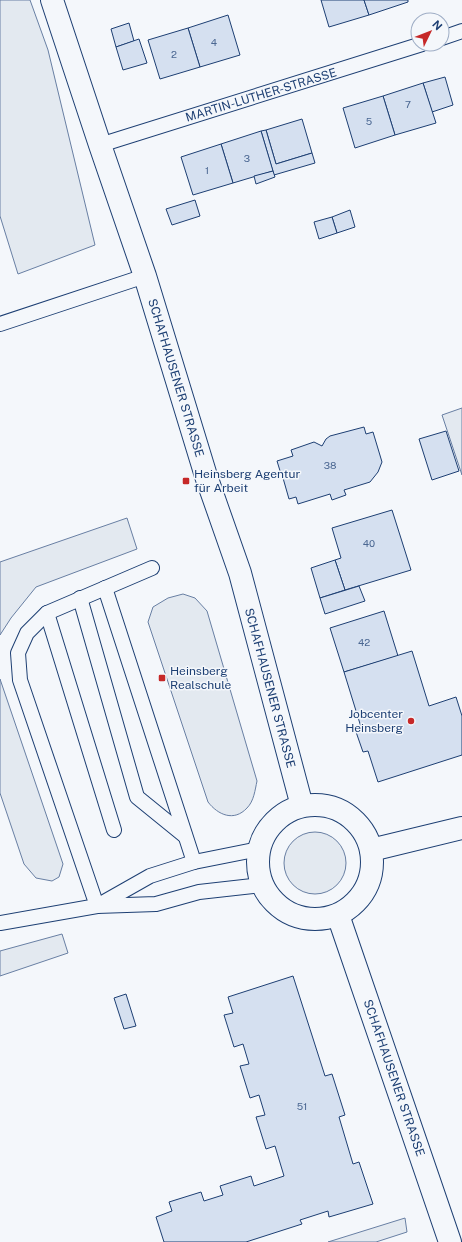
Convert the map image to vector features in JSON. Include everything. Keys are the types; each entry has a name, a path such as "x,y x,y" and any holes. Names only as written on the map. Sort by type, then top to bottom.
{"street":[{"name":"SCHAFHAUSENER STRASSE","path":"52,0 100,145 146,276 206,476 240,573 302,806"},
{"path":"320,805 338,809 353,819 364,833 371,850 372,870 366,888 354,904 338,915 320,919 302,918 286,911 272,900 262,885 258,867 259,849 267,829 282,814 302,806 320,805"},
{"path":"371,850 462,828"},
{"name":"SCHAFHAUSENER STRASSE","path":"338,915 450,1242"}],"lane":[{"path":"450,35 462,31"},
{"name":"MARTIN-LUTHER-STRASSE","path":"100,145 410,48"},
{"path":"0,324 146,276"},
{"path":"97,906 20,680 18,653 26,633 47,613 152,568"},
{"path":"105,588 194,862"},
{"path":"80,598 137,797 185,837"},
{"path":"47,613 114,830"},
{"path":"97,906 150,876 194,862 259,849"},
{"path":"0,923 97,906 156,904 199,892 262,885"}],"shaded area":[{"path":"0,0 30,0 48,50 95,245 18,274 0,216"},
{"path":"462,408 462,475 442,415"},
{"path":"127,518 137,549 36,587 11,618 0,635 0,562"},
{"path":"183,594 195,598 207,611 257,781 251,802 247,808 237,815 232,816 221,813 212,807 208,802 148,622 153,607 168,598"},
{"path":"0,679 63,864 59,877 52,881 36,878 24,864 0,793"},
{"path":"309,832 321,832 337,841 344,851 346,863 344,875 337,885 321,894 309,894 298,889 289,880 284,869 284,857 289,846 298,837"},
{"path":"62,934 68,953 0,976 0,951"},
{"path":"405,1218 407,1232 376,1242 328,1242"}],"building":[{"path":"321,0 364,0 369,15 329,27"},
{"path":"364,0 408,0 408,2 369,15"},
{"path":"228,15 240,55 200,67 188,28"},
{"path":"129,23 134,41 116,47 111,29"},
{"path":"188,28 200,67 160,79 148,40"},
{"path":"139,39 147,63 123,70 116,47"},
{"path":"445,77 453,105 432,112 423,83"},
{"path":"423,83 436,123 395,135 383,96"},
{"path":"383,96 395,135 355,148 343,108"},
{"path":"302,119 312,153 276,164 266,130"},
{"path":"266,130 276,164 312,153 315,163 274,175 261,131"},
{"path":"261,131 273,171 233,183 221,144"},
{"path":"221,144 233,183 193,195 181,157"},
{"path":"273,171 275,177 256,184 254,176"},
{"path":"195,200 200,216 172,225 166,209"},
{"path":"350,210 355,227 337,233 332,217"},
{"path":"332,217 337,233 319,239 314,222"},
{"path":"364,427 366,434 373,432 382,462 378,472 370,482 344,490 346,495 332,500 330,494 298,504 296,497 289,499 283,478 286,477 285,473 281,474 277,461 293,456 291,450 314,442 322,446 326,439 330,436"},
{"path":"446,431 459,471 432,480 419,439"},
{"path":"392,510 411,570 345,590 335,560 341,558 332,528"},
{"path":"335,560 345,590 320,598 311,568"},
{"path":"359,586 365,601 325,614 320,598"},
{"path":"384,611 398,656 344,672 330,628"},
{"name":"Jobcenter Heinsberg","path":"412,651 429,706 456,697 462,716 462,755 378,782 368,751 363,752 355,729 361,727 344,672"},
{"path":"293,976 325,1076 332,1074 345,1115 339,1117 353,1164 359,1162 373,1204 329,1217 328,1211 300,1220 302,1224 246,1242 164,1242 156,1217 172,1211 169,1202 201,1192 204,1201 223,1195 220,1186 251,1176 254,1186 284,1176 275,1146 266,1149 256,1117 265,1115 259,1095 250,1098 240,1066 249,1064 243,1044 234,1047 224,1015 233,1013 228,997"},
{"path":"126,994 136,1026 124,1029 114,998"}],"place":[{"name":"Heinsberg Agentur für Arbeit","path":"186,481"},
{"name":"Heinsberg Realschule","path":"162,678"},
{"name":"Jobcenter Heinsberg","path":"411,721"}]}
